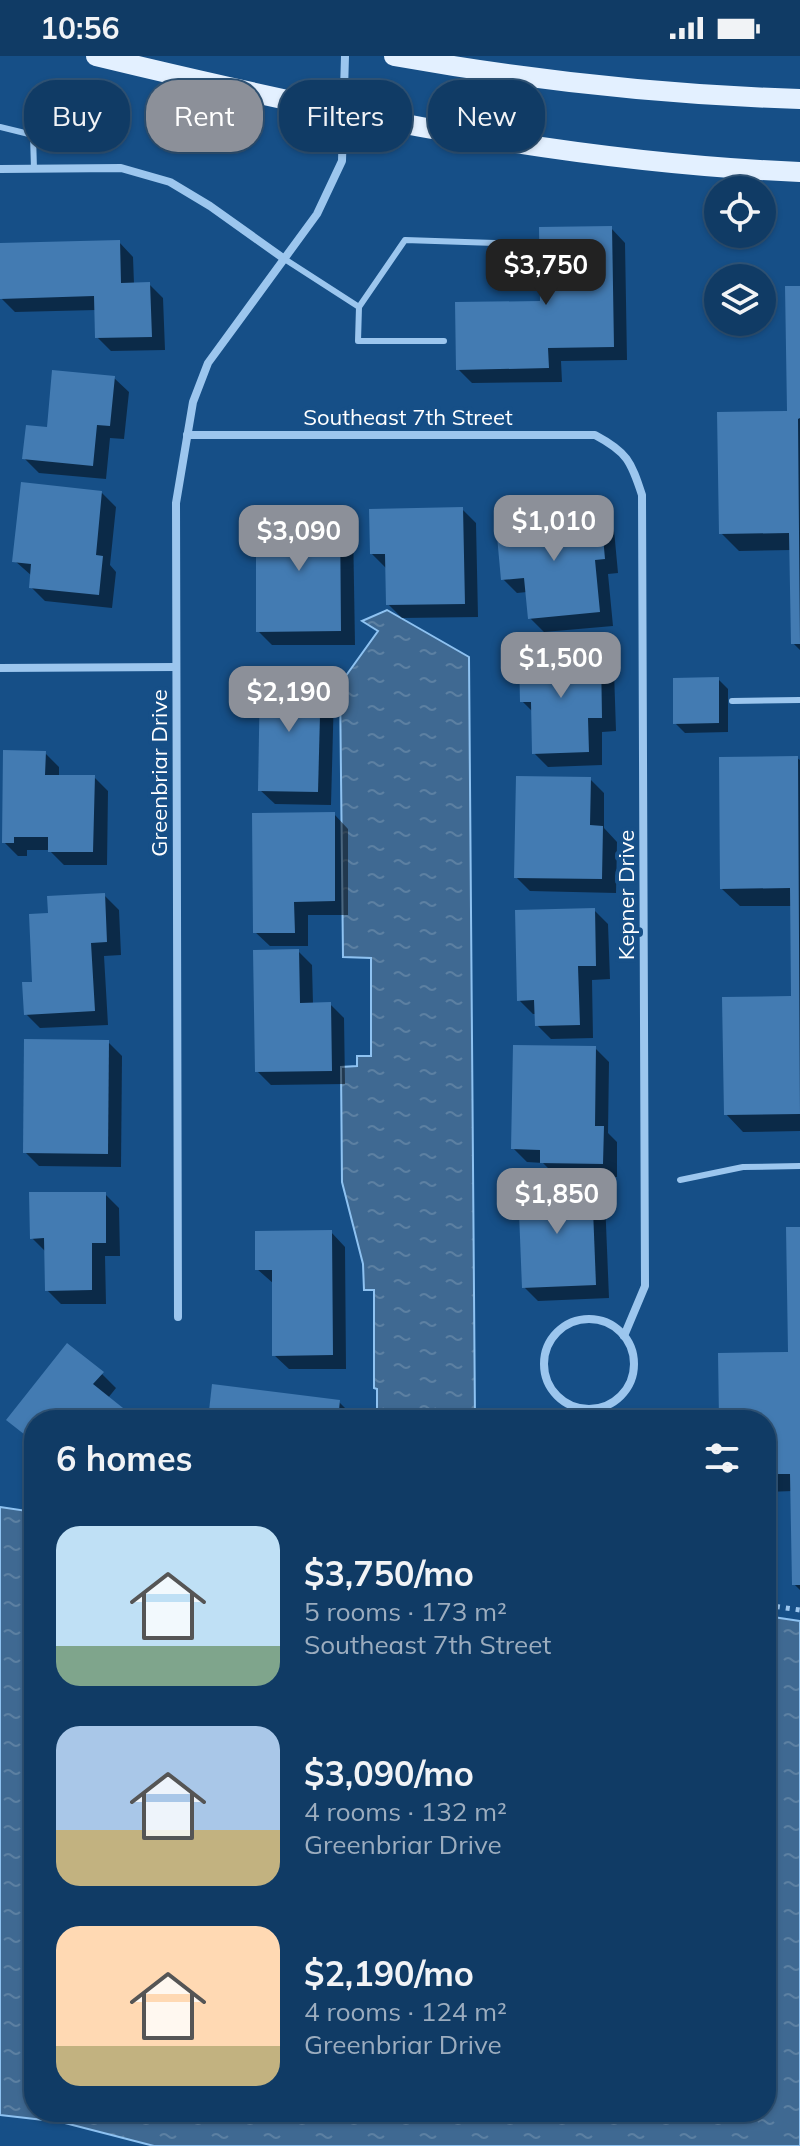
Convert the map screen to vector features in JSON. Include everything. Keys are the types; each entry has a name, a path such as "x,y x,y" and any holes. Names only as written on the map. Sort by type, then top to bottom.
{"main road":[{"path":"96,56 279,98"},
{"path":"394,56 619,88 800,99"},
{"path":"412,126 522,146 643,160 800,172"}],"street":[{"name":"Greenbriar Drive","path":"344,80 345,56"},
{"name":"Greenbriar Drive","path":"178,1317 176,503 193,402 208,363 317,214 342,161 342,152"},
{"path":"0,169 121,168 170,182 210,206 283,258"},
{"name":"Southeast 7th Street","path":"187,435 595,435 624,453"},
{"name":"Kepner Drive","path":"624,453 642,495 645,1255 645,1286 624,1336"},
{"path":"0,668 176,667"},
{"path":"582,1319 598,1320 624,1336 634,1361 627,1388 617,1399 606,1406 579,1408 565,1402 553,1391 546,1378 544,1362 547,1347 555,1334 568,1324 582,1319"}],"lane":[{"path":"0,127 33,135 34,169"},
{"path":"444,341 358,341 359,307 405,240 528,244"},
{"path":"283,258 359,307"},
{"path":"732,701 800,700"},
{"path":"680,1180 743,1167 800,1166"}],"path":[{"path":"776,1606 800,1610"}],"water":[{"path":"387,610 469,657 475,1410 377,1410 377,1389 374,1388 374,1290 364,1290 363,1264 342,1182 341,1067 357,1066 357,1056 371,1056 371,958 343,957 340,684 378,631 362,621"},
{"path":"0,1507 24,1511 24,2118 0,2115"},
{"path":"776,1617 800,1621 800,2146 154,2146 61,2122 776,2122"}],"building":[{"path":"612,226 614,347 548,348 549,368 456,370 455,302 540,301 539,227"},
{"path":"120,240 121,283 150,282 152,337 95,338 94,296 0,299 0,243"},
{"path":"785,286 800,286 800,644 791,644 789,533 719,534 717,412 787,411"},
{"path":"52,370 115,376 110,426 97,425 93,466 22,459 26,425 47,427"},
{"path":"21,482 102,491 96,555 103,556 99,595 29,588 31,564 12,562"},
{"path":"463,507 465,604 386,605 385,554 370,554 369,509"},
{"path":"290,509 340,509 341,631 256,632 256,522 290,521"},
{"path":"601,514 605,559 595,560 600,612 528,619 524,578 501,580 496,525"},
{"path":"601,655 602,718 588,718 589,752 532,754 531,702 520,702 519,657"},
{"path":"260,676 321,677 318,792 258,791"},
{"path":"719,677 719,723 673,724 673,678"},
{"path":"3,750 46,751 45,775 95,775 93,852 48,852 48,837 14,837 14,843 2,843"},
{"path":"798,756 800,1114 724,1115 722,997 791,996 790,888 720,889 719,757"},
{"path":"516,776 591,777 590,825 603,826 602,879 514,878"},
{"path":"335,812 335,901 294,902 295,933 253,933 252,813"},
{"path":"105,893 107,942 91,943 95,1011 24,1015 22,982 32,982 29,914 48,913 47,896"},
{"path":"595,908 596,966 578,966 580,1025 535,1026 534,1000 517,1001 515,910"},
{"path":"299,949 300,1003 331,1002 332,1071 255,1072 253,950"},
{"path":"24,1039 109,1040 108,1154 23,1153"},
{"path":"513,1045 596,1046 595,1126 604,1126 603,1164 540,1163 540,1150 511,1149"},
{"path":"592,1184 596,1285 522,1288 518,1187"},
{"path":"29,1192 106,1192 106,1243 92,1243 92,1290 45,1291 44,1238 30,1239"},
{"path":"786,1227 800,1227 800,1585 792,1585 790,1474 776,1474 776,1410 719,1410 718,1353 788,1352"},
{"path":"332,1230 333,1355 272,1356 272,1270 255,1270 255,1231"},
{"path":"67,1343 104,1372 93,1384 126,1410 24,1410 24,1434 6,1420"},
{"path":"212,1384 340,1400 339,1410 209,1410"}]}
